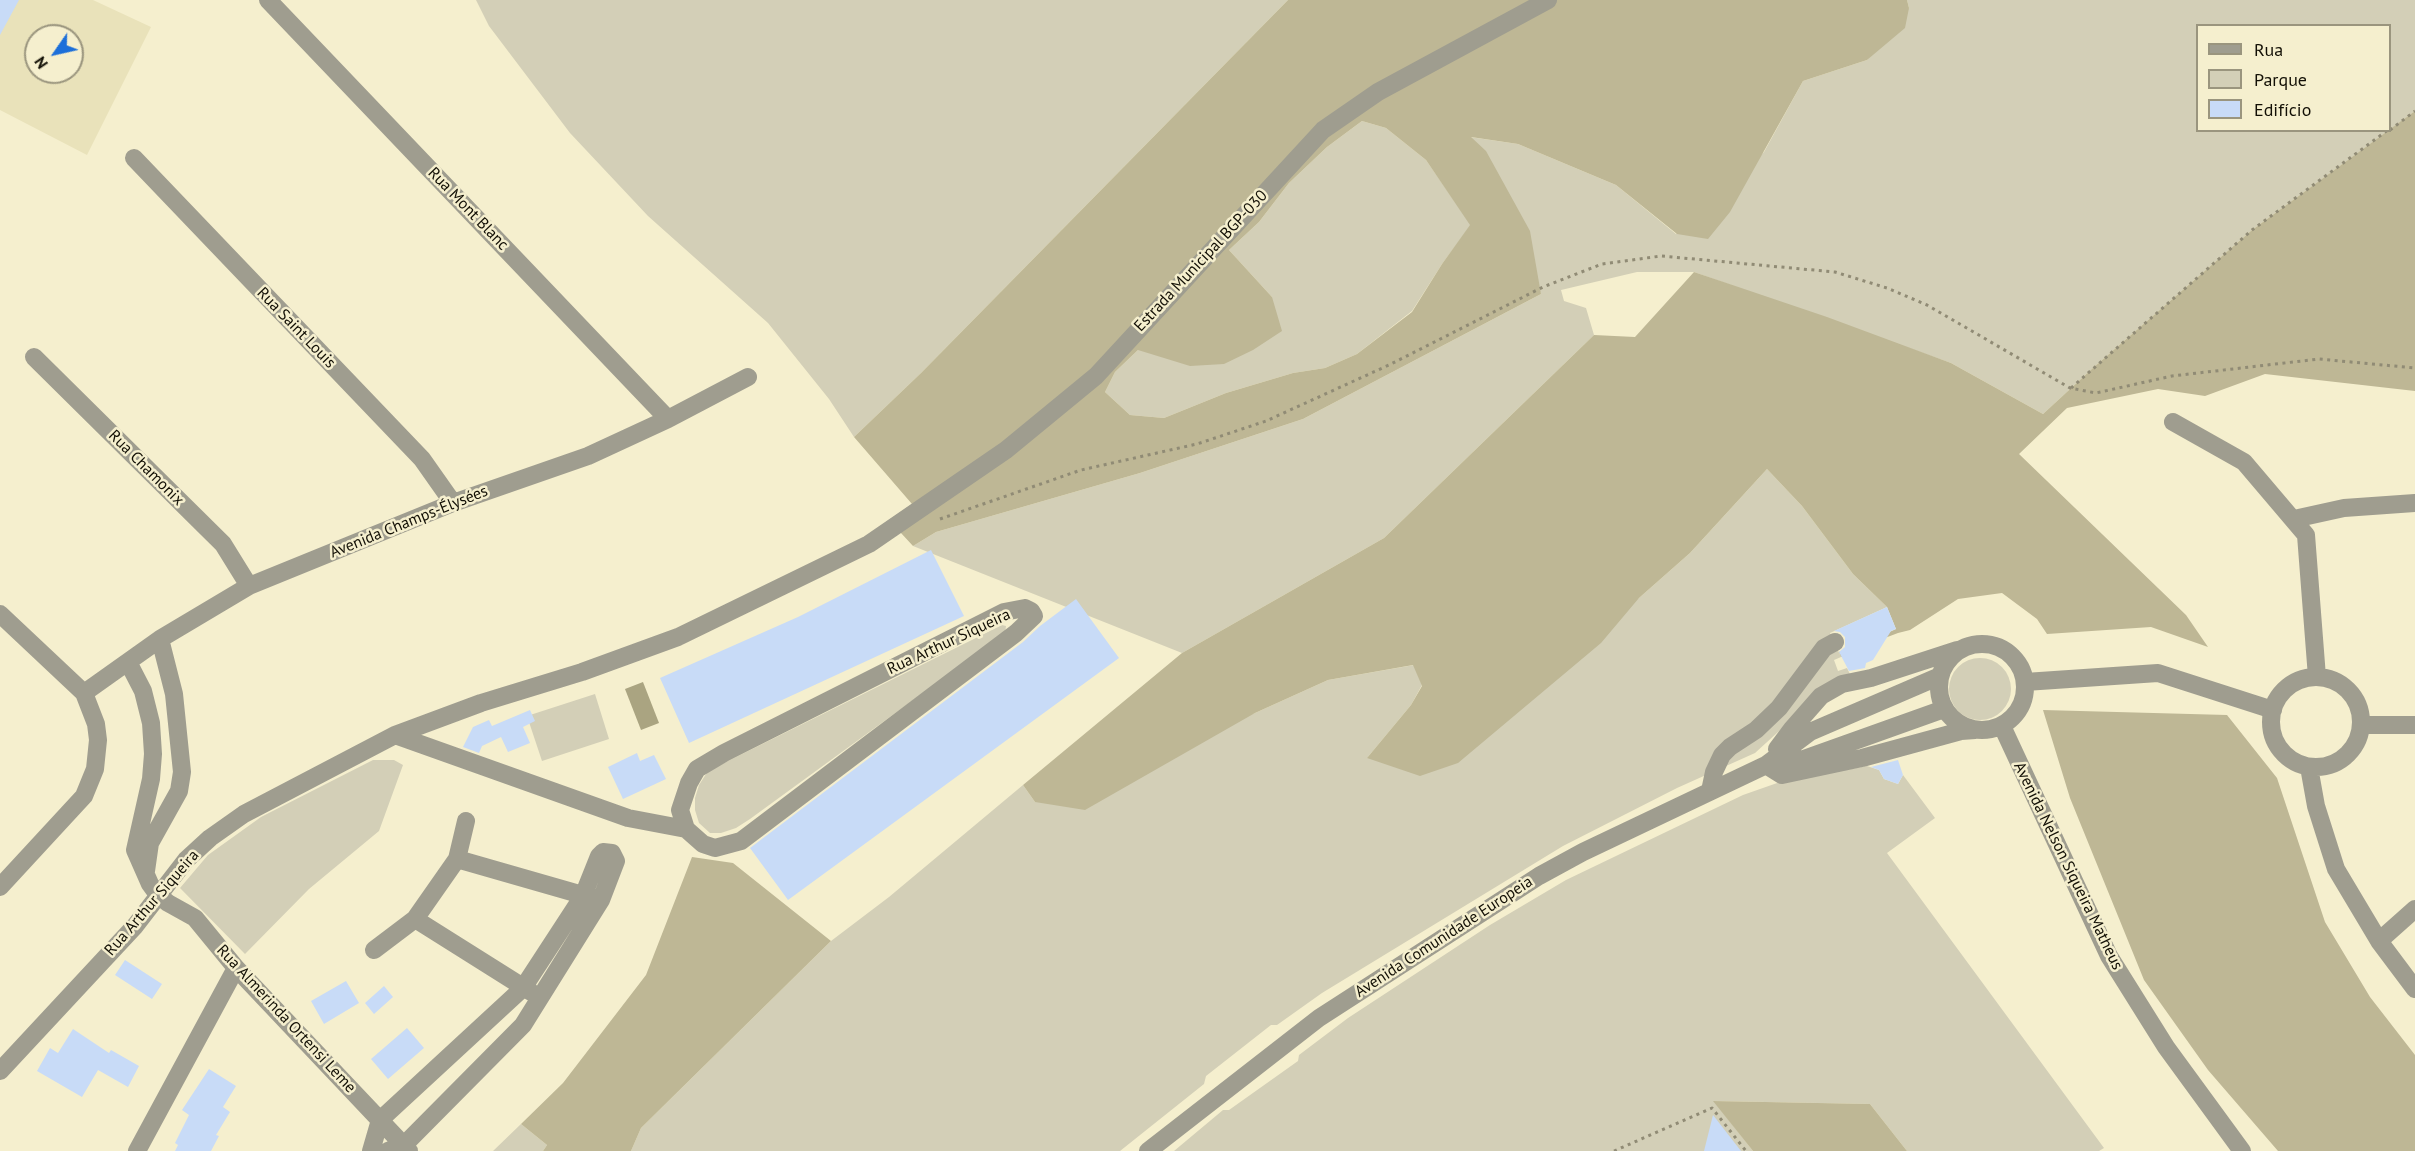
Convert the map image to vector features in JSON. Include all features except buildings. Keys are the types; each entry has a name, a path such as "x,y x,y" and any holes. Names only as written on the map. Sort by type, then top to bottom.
{"street":[{"name":"Rua Mont Blanc","path":"268,0 668,418"},
{"name":"Estrada Municipal BGP-030","path":"869,544 1006,450 1096,376 1323,130 1378,92 1548,0"},
{"name":"Rua Saint Louis","path":"134,158 422,459 453,503"},
{"name":"Rua Chamonix","path":"34,357 223,544 249,586"},
{"name":"Avenida Champs-Élysées","path":"84,693 160,639 249,586 453,503 588,456 748,377"},
{"path":"2173,422 2244,462 2306,534 2317,677"},
{"path":"2294,519 2343,508 2415,503"},
{"name":"Rua Arthur Siqueira","path":"0,1071 135,926 186,860 210,838 244,814 395,735 481,703 582,672 678,637 869,544"},
{"name":"Rua Arthur Siqueira","path":"395,735 628,818 686,829 703,844 715,848 741,841 1016,633 1034,616 1031,611 1025,608 1004,612 697,769 689,783 680,810 686,829"},
{"path":"0,614 84,693 94,716 98,740 98,755 91,783 84,796 0,887"},
{"path":"146,871 150,843 179,791 182,772 174,694 160,639"},
{"path":"1710,791 1714,772 1722,755 1756,730 1779,708 1824,648 1834,642"},
{"path":"1766,765 1782,775 1862,758 1961,731 1990,730 2002,726 2020,708 2025,695 2025,682 2021,668 2013,657 2002,648 1981,644 1960,649 1947,661 1935,684 1944,709 1956,721 1977,730"},
{"name":"Avenida Comunidade Europeia","path":"1766,765 1807,724 1821,696 1842,684 1871,678 1960,649"},
{"path":"128,662 143,691 151,723 153,754 151,779 135,850 150,884 158,895"},
{"path":"1899,669 1935,684"},
{"path":"2025,682 2158,673 2273,710"},
{"path":"2317,677 2331,680 2353,697 2359,709 2361,725 2358,738 2350,751 2339,761 2325,766 2309,767 2295,762 2283,753 2275,740 2271,725 2273,710 2285,690 2306,679 2317,677"},
{"name":"Avenida Comunidade Europeia","path":"1807,724 1935,684"},
{"name":"Avenida Comunidade Europeia","path":"1148,1151 1319,1018 1539,876 1594,847 1766,765 1804,759 1944,709"},
{"path":"1804,759 1812,747 1807,724"},
{"path":"2361,725 2415,726"},
{"name":"Avenida Nelson Siqueira Matheus","path":"2002,726 2109,956 2166,1047 2241,1151"},
{"path":"2309,767 2316,806 2336,869 2379,941 2415,989"},
{"path":"374,950 415,919 457,859 465,821"},
{"path":"371,1151 380,1120 523,988 583,896 599,856 603,852 612,853 616,861 601,900 523,1025 400,1149"},
{"path":"457,859 601,900"},
{"name":"Rua Almerinda Ortensi Leme","path":"158,895 195,918 236,968 380,1120 400,1149"},
{"path":"2379,941 2415,909"},
{"path":"415,919 540,997"},
{"path":"137,1151 236,968"},
{"path":"454,1052 475,1073"}],"path":[{"path":"2391,129 2415,111"},
{"path":"2070,388 2252,230 2386,132"},
{"path":"938,520 1081,471 1197,444 1266,421 1389,365 1543,287 1602,264 1661,256 1835,272 1887,288 1927,305 2070,388 2096,393 2172,376 2319,359 2415,368"},
{"path":"1614,1151 1712,1108 1746,1151"},
{"path":"1623,1151 1624,1146"}],"shaded area":[{"path":"0,0 93,0 151,27 87,155 0,110"},
{"path":"1288,0 1907,0 1909,8 1905,28 1867,60 1803,81 1730,212 1708,239 1677,234 1616,185 1518,144 1471,137 1486,151 1530,231 1541,294 1303,419 1140,473 936,532 913,546 889,520 912,504 854,437 921,373","holes":["1362,121 1386,128 1426,160 1470,225 1412,312 1357,354 1325,368 1293,373 1226,393 1164,418 1130,415 1105,392 1115,372 1138,350 1190,366 1224,364 1253,350 1282,331 1272,297 1229,250 1259,222 1289,183 1327,147"]},
{"path":"2415,111 2415,391 2265,374 2205,396 2158,389 2067,408 2019,454 2186,615 2208,647 2151,627 2047,634 2037,619 2002,593 1958,599 1910,630 1861,647 1841,657 1839,652 1881,630 1883,635 1896,629 1887,607 1853,574 1802,506 1767,469 1690,553 1639,598 1601,643 1458,763 1420,776 1367,758 1411,705 1422,686 1413,665 1328,680 1255,713 1085,810 1035,802 1023,785 1182,653 1384,538 1594,335 1635,337 1694,272 1827,317 1951,363 2043,414 2252,230 2386,132 2391,132 2391,129"},
{"path":"643,682 659,723 641,730 625,689"},
{"path":"2043,710 2227,715 2277,778 2325,922 2370,997 2415,1055 2415,1151 2278,1151 2208,1070 2144,980 2070,798"},
{"path":"692,857 733,863 831,941 641,1128 631,1151 543,1151 547,1145 521,1124 563,1083 646,975"},
{"path":"1713,1101 1870,1104 1907,1151 1753,1151"}],"green space":[{"path":"476,0 1288,0 921,373 854,437 829,399 768,323 648,216 570,133 489,26"},
{"path":"1907,0 2415,0 2415,111 2391,129 2391,24 2196,24 2196,132 2387,132 2252,230 2043,414 1951,363 1694,272 1637,272 1561,290 1564,301 1586,308 1594,335 1384,538 1182,653 913,546 936,532 1140,473 1303,419 1541,294 1470,137 1518,144 1616,185 1676,234 1764,152 1803,81 1867,60 1909,8"},
{"path":"1362,121 1386,128 1426,160 1471,225 1442,264 1412,311 1357,354 1325,368 1293,373 1226,393 1164,418 1130,415 1105,392 1115,372 1138,350 1272,297 1229,250 1259,222 1289,183 1327,147"},
{"path":"1767,469 1802,506 1853,574 1887,607 1830,633 1841,657 1834,660 1838,671 1847,668 1850,674 1789,722 1755,753 1677,788 1563,846 1322,993 1277,1025 1271,1025 1206,1076 1204,1084 1120,1151 631,1151 641,1128 831,941 889,897 1023,785 1035,802 1255,713 1328,680 1414,665 1422,685 1411,705 1367,758 1639,598 1690,553"},
{"path":"1002,625 1006,626 1005,633 750,819 736,828 721,833 710,833 699,823 695,810 695,798 699,785 708,771"},
{"path":"1980,658 2002,667 2011,689 2002,711 1980,720 1958,711 1949,689 1958,667"},
{"path":"595,694 609,739 542,761 527,716"},
{"path":"373,760 394,760 403,765 379,831 309,889 245,954 180,888 208,855 261,817"},
{"path":"1867,766 1879,770 1884,779 1898,784 1903,775 1935,818 1887,853 2104,1148 2099,1151 1907,1151 1870,1104 1714,1101 1753,1151 1174,1151 1223,1110 1229,1110 1298,1061 1299,1055 1348,1018 1490,925 1566,880 1743,795 1780,782"},
{"path":"521,1124 547,1145 543,1151 493,1151"}]}
